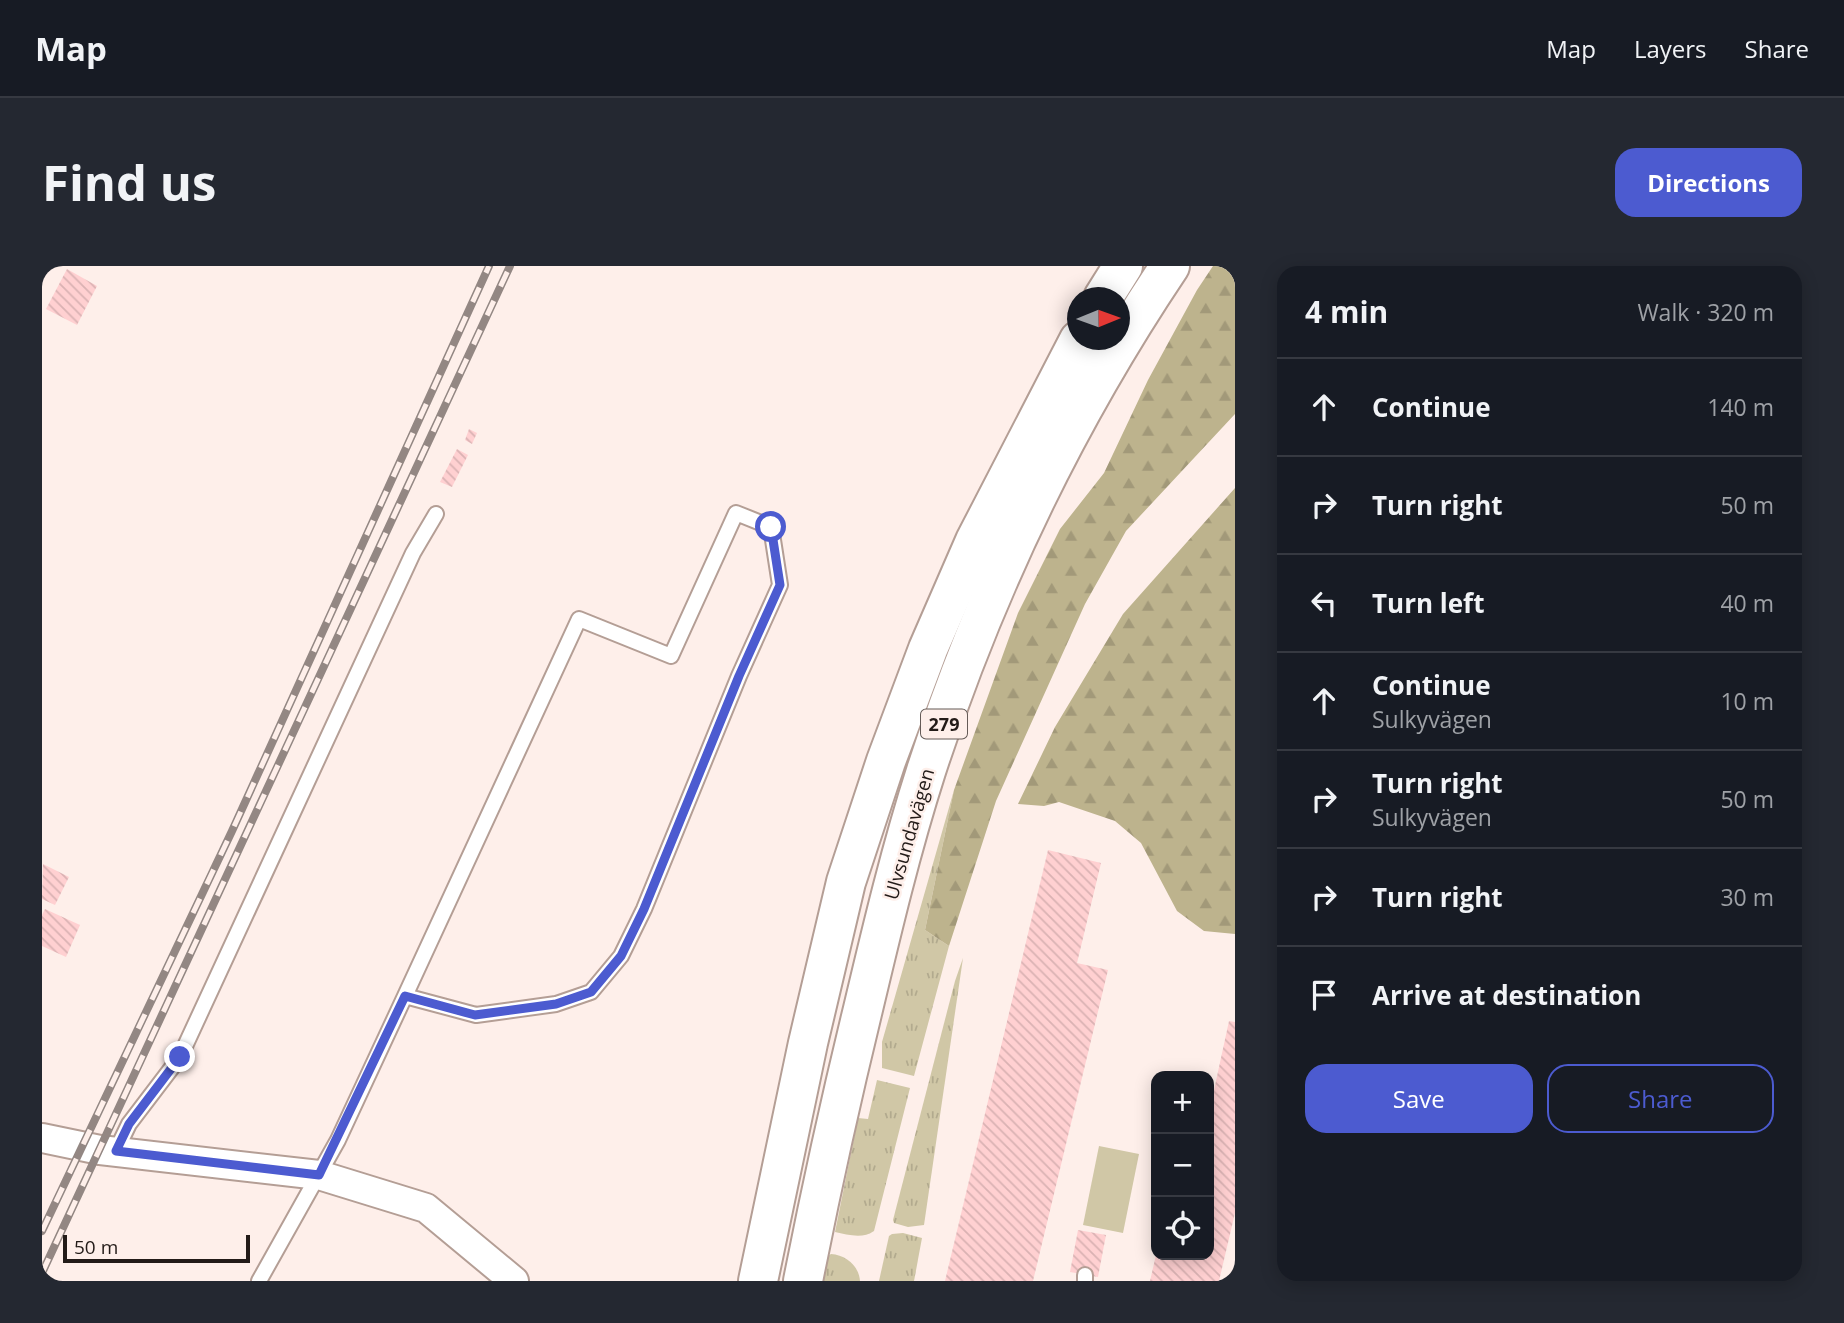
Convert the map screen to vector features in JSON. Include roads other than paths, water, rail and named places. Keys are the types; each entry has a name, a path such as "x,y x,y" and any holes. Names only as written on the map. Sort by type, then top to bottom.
{"main road":[{"path":"1109,287 1123,266"},
{"name":"Ulvsundavägen","path":"803,1281 891,890 927,770 979,626 1038,493 1128,330 1170,266"},
{"name":"279","path":"758,1281 808,1043 846,882 886,761 928,649 975,541 1074,350"}],"street":[{"path":"42,1138 116,1151 319,1175 426,1208 514,1281"}],"lane":[{"path":"259,1281 338,1140 579,619 671,656 736,513 771,527 780,585 739,676 644,909 621,956 591,992 556,1004 475,1015 405,996"},
{"path":"116,1151 129,1124 180,1057 413,553 436,514"}],"railway":[{"path":"42,1231 232,831 489,266"},
{"path":"42,1273 510,266"}]}
